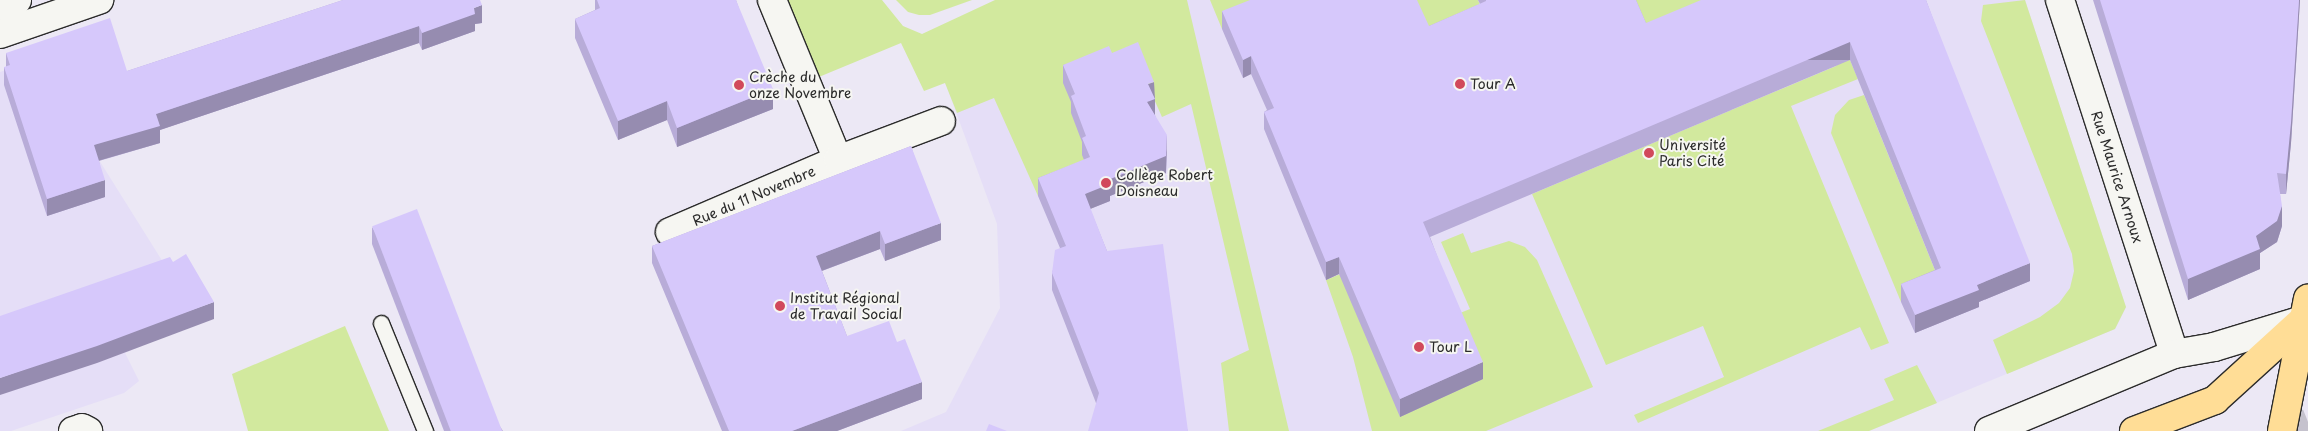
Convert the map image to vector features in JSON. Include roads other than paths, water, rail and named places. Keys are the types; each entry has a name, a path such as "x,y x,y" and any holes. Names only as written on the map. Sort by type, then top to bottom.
{"main road":[{"path":"2282,431 2306,312"},
{"path":"2134,431 2216,400 2306,312"}],"street":[{"path":"0,6 17,0"},
{"path":"0,34 99,0"},
{"path":"772,0 838,160"},
{"name":"Rue Maurice Arnoux","path":"2060,0 2174,354"},
{"name":"Rue du 11 Novembre","path":"670,232 838,160 941,121"},
{"path":"1989,431 2174,354 2214,347 2306,312"},
{"path":"73,431 82,428 88,431"}],"lane":[{"path":"381,323 425,431"}],"tunnel":[{"path":"2288,431 2308,423"}],"place":[{"name":"Tour A","path":"1460,84"},
{"name":"Crèche du onze Novembre","path":"739,85"},
{"name":"Université Paris Cité","path":"1649,153"},
{"name":"Collège Robert Doisneau","path":"1106,183"},
{"name":"Institut Régional de Travail Social","path":"780,306"},
{"name":"Tour L","path":"1419,347"}]}
